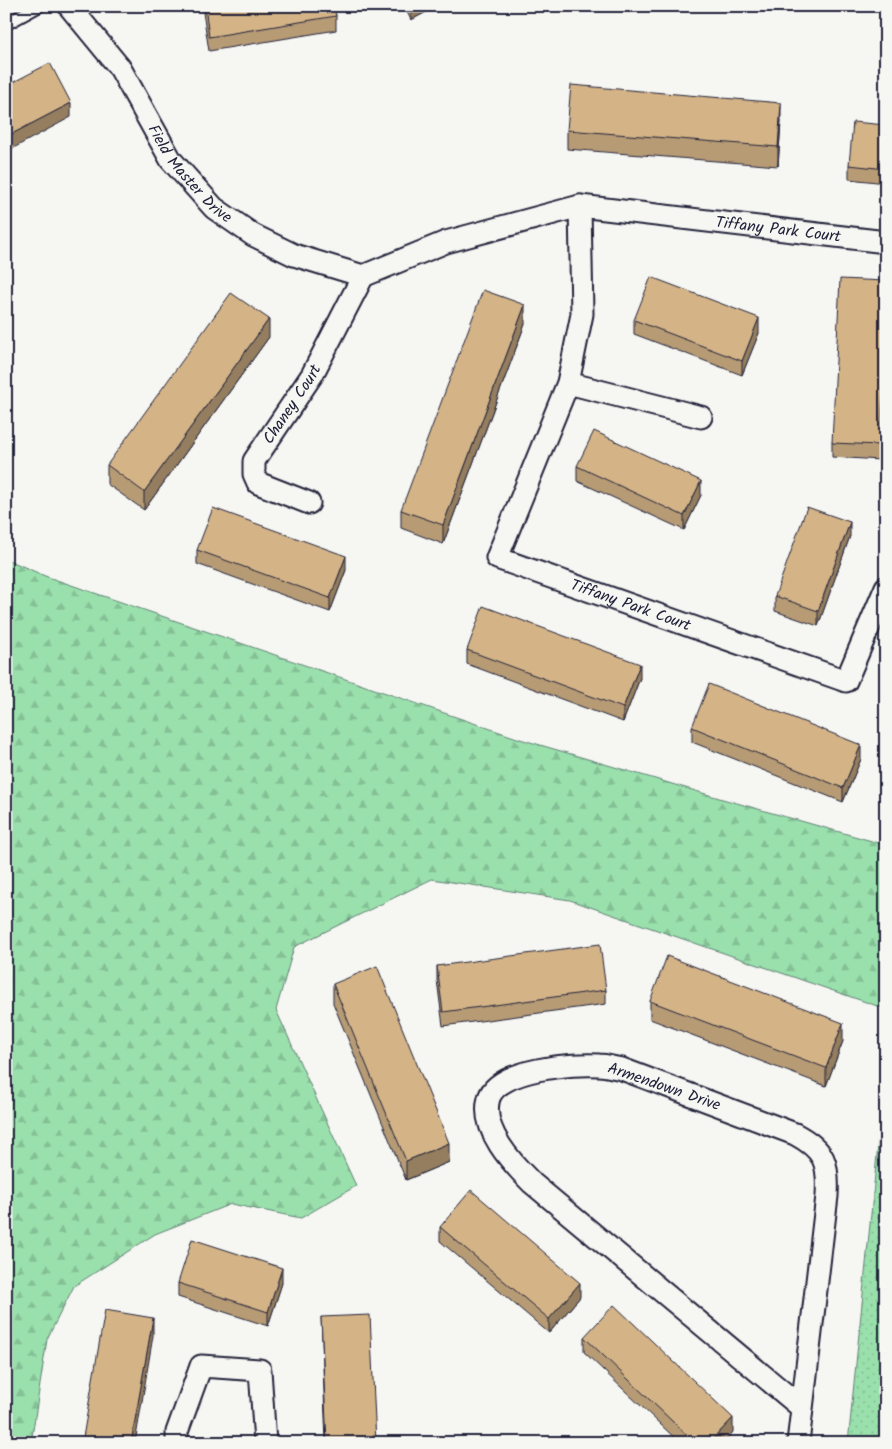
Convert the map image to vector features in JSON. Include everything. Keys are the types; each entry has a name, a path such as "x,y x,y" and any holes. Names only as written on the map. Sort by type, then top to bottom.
{"street":[{"name":"Field Master Drive","path":"70,6 120,68 172,160 214,208 252,236 294,255 363,276"},
{"name":"Tiffany Park Court","path":"363,276 446,242 580,206 886,242"},
{"name":"Tiffany Park Court","path":"580,206 582,314 568,383 498,558 846,680 886,587"},
{"name":"Chaney Court","path":"309,503 258,483 254,474 254,461 312,375 363,276"},
{"path":"568,383 700,417"},
{"name":"Armendown Drive","path":"798,1443 827,1196 828,1175 825,1162 818,1151 809,1142 795,1134 622,1069 599,1065 563,1067 518,1075 502,1082 490,1096 488,1111 492,1131 504,1152 532,1183 802,1408"},
{"path":"177,1443 177,1432 201,1366 260,1370 265,1443"}],"lane":[{"path":"6,24 39,6"}],"green space":[{"path":"6,559 45,576 520,739 886,845 886,1009 570,900 432,879 294,947 276,1010 356,1186 301,1218 231,1204 155,1234 74,1286 47,1339 31,1443 6,1443"},
{"path":"886,1065 886,1443 848,1443"}],"building":[{"path":"205,6 334,6 336,16 209,37"},
{"path":"50,63 71,103 6,137 6,86"},
{"path":"571,85 781,103 778,147 567,130"},
{"path":"853,122 886,125 886,169 849,165"},
{"path":"651,277 759,318 742,361 634,320"},
{"path":"840,279 886,281 880,445 832,443"},
{"path":"483,290 525,305 443,525 401,510"},
{"path":"231,293 269,319 144,492 107,465"},
{"path":"594,431 701,481 684,516 577,466"},
{"path":"807,507 850,522 818,611 775,596"},
{"path":"213,508 346,556 330,598 197,550"},
{"path":"483,606 640,664 623,708 467,650"},
{"path":"709,684 861,745 843,788 692,727"},
{"path":"600,944 606,990 443,1012 437,966"},
{"path":"667,956 843,1023 826,1068 650,1001"},
{"path":"377,966 449,1143 406,1161 333,984"},
{"path":"471,1190 580,1283 549,1319 440,1227"},
{"path":"192,1239 282,1268 268,1312 178,1283"},
{"path":"614,1305 733,1418 709,1443 695,1443 584,1337"},
{"path":"105,1310 153,1318 131,1443 82,1443"},
{"path":"370,1315 376,1443 327,1443 321,1317"}]}
